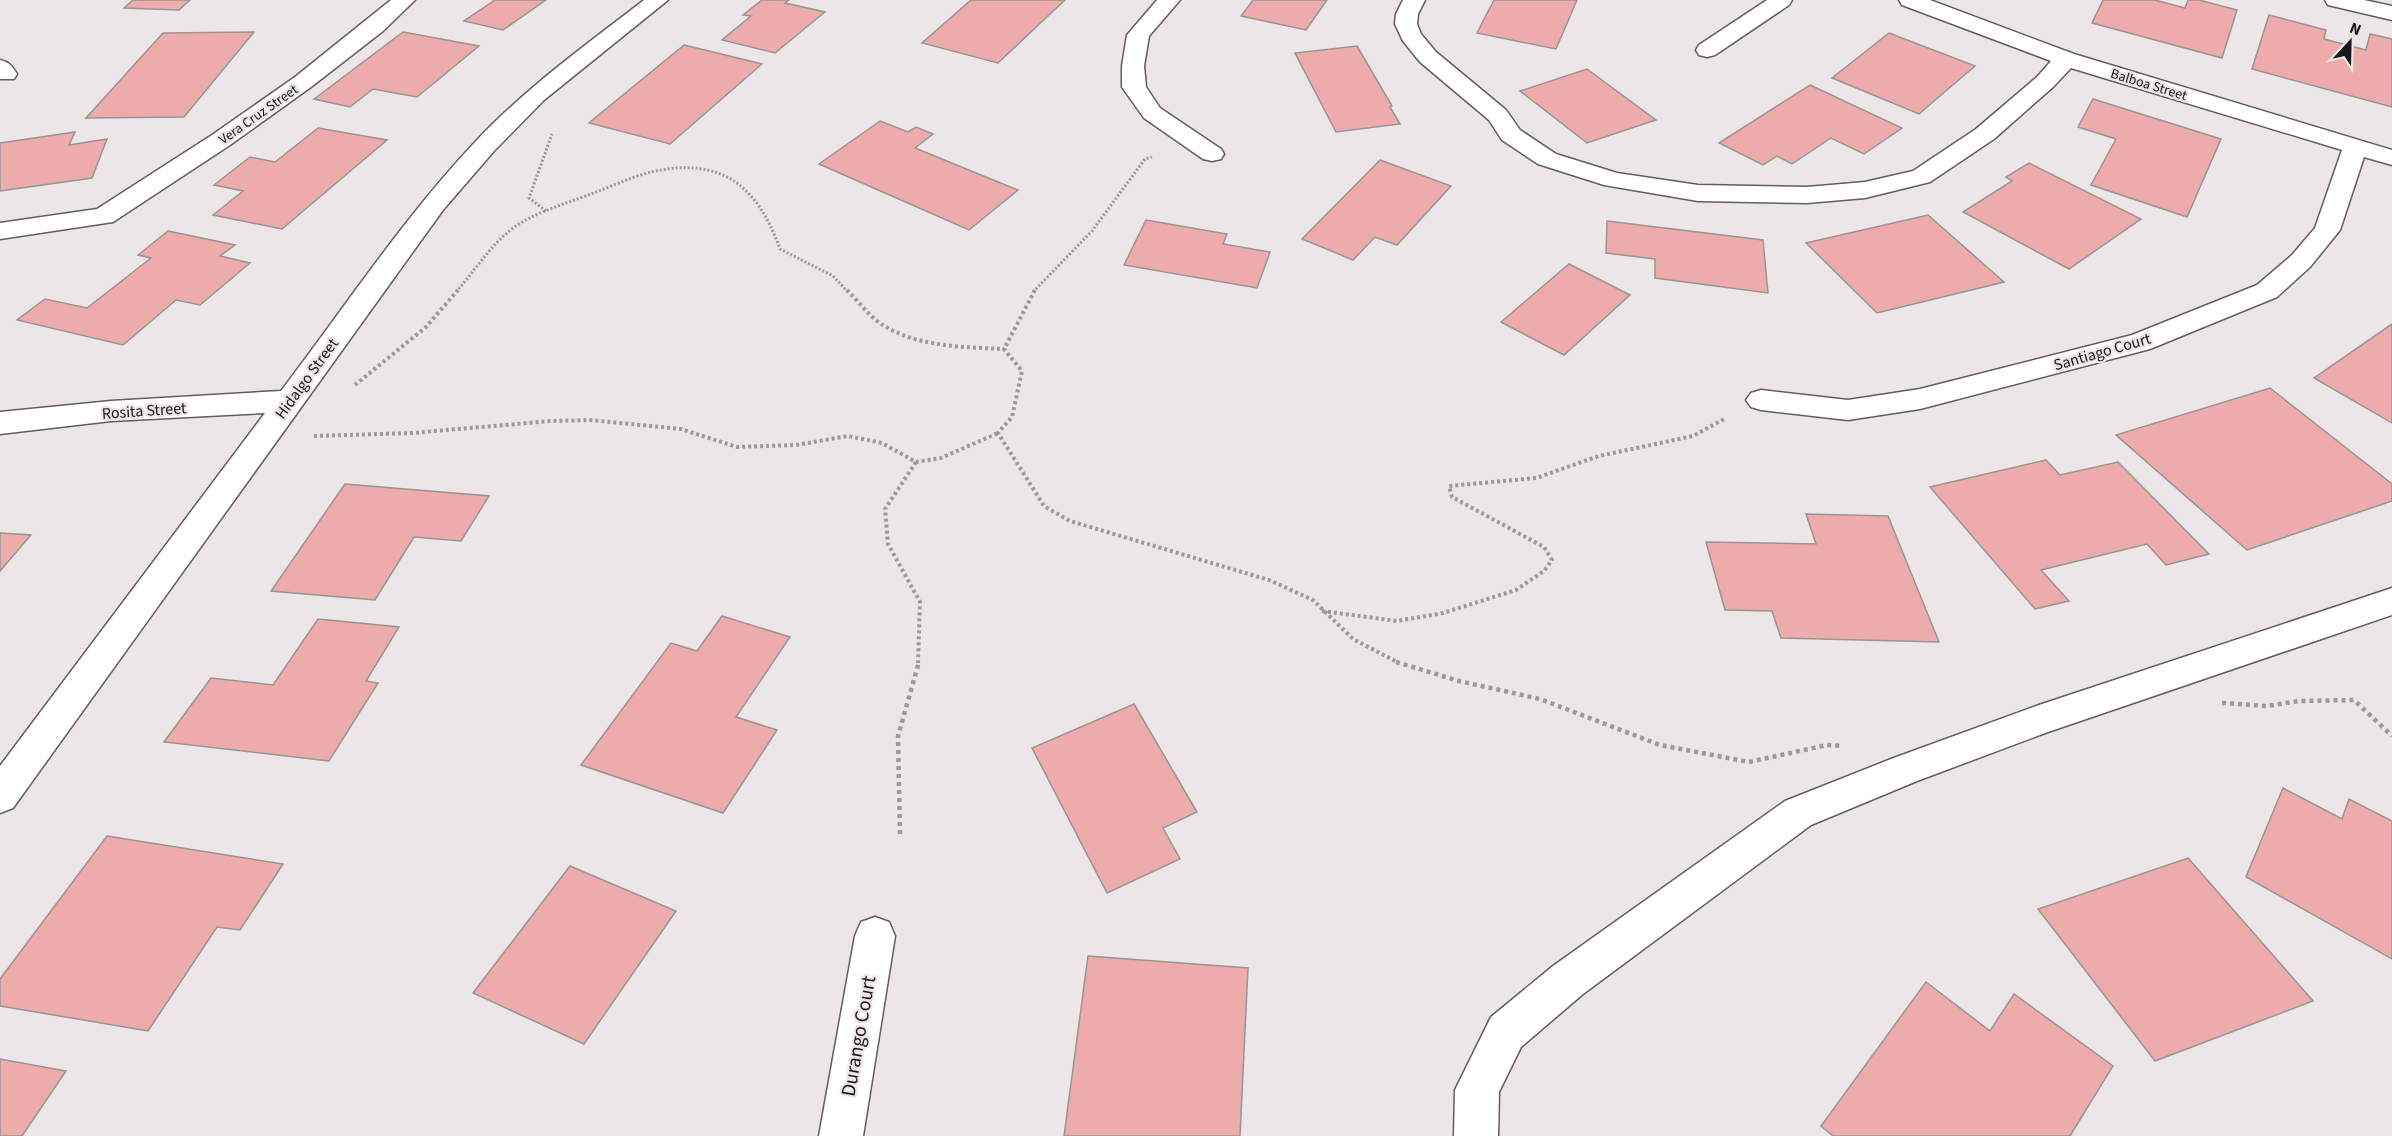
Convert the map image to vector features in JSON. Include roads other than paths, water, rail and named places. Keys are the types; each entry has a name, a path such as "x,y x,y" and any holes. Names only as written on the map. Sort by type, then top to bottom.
{"street":[{"name":"Vera Cruz Street","path":"0,231 104,216 221,140 303,82 375,26 404,0"},
{"name":"Hidalgo Street","path":"0,796 434,205 485,146 536,95 657,0"},
{"path":"1169,0 1138,35 1133,66 1134,87 1152,113 1203,148"},
{"path":"1414,0 1407,14 1406,24 1411,36 1428,57 1498,115 1511,135 1547,159 1613,180 1698,194 1807,195 1865,190 1921,177 1985,134 2045,82 2066,59"},
{"path":"1707,50 1781,0"},
{"name":"Balboa Street","path":"1910,0 2066,59 2392,158"},
{"path":"2336,0 2392,14"},
{"name":"Santiago Court","path":"1761,400 1848,410 1920,399 2140,342 2267,291 2301,261 2327,230 2355,147"},
{"name":"Rosita Street","path":"0,423 111,411 289,401"},
{"path":"1476,1136 1477,1090 1506,1032 1568,980 1797,813 2039,720 2392,601"},
{"name":"Durango Court","path":"841,1136 875,936"}]}
